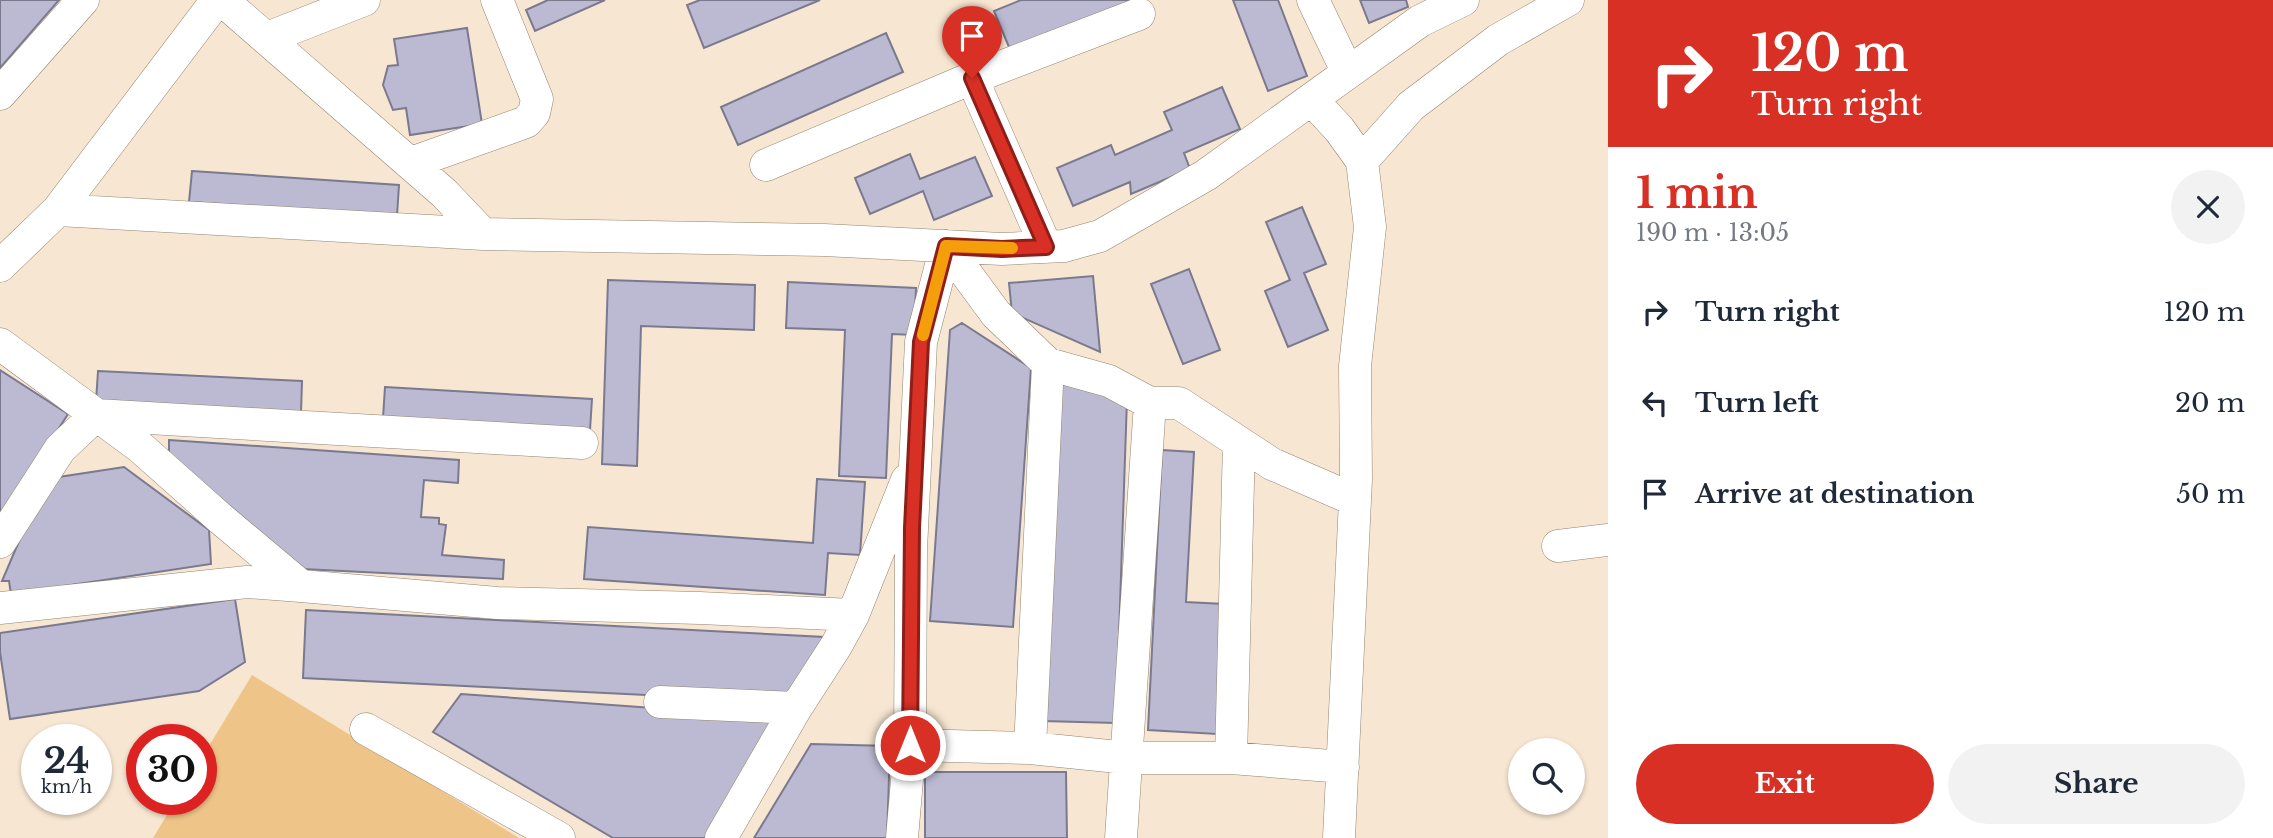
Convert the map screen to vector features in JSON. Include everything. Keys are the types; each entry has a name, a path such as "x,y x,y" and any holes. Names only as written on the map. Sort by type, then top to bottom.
{"street":[{"path":"0,94 83,0"},
{"path":"0,266 58,210 220,0 444,192 483,234"},
{"path":"267,38 364,0"},
{"path":"411,163 526,122 534,113 537,99 498,0"},
{"path":"1313,0 1348,74"},
{"path":"58,210 483,234 824,240 1002,249 1064,246 1100,236 1206,175 1420,21 1463,0"},
{"path":"1362,161 1410,106 1498,40 1568,0"},
{"path":"766,164 972,78 1139,14"},
{"path":"972,78 1046,247"},
{"path":"1311,100 1339,129 1362,161 1370,227 1355,366 1355,500 1339,838"},
{"path":"946,246 996,314 1048,365 1109,381 1150,403 1179,403 1272,464 1355,500"},
{"path":"902,838 910,745 914,463 921,342 946,246"},
{"path":"0,344 141,447 221,520 302,586"},
{"path":"1030,748 1048,365"},
{"path":"1121,838 1150,403"},
{"path":"0,542 60,449 96,415 582,443"},
{"path":"1231,758 1239,443"},
{"path":"721,838 853,615 914,463"},
{"path":"1558,546 1608,540"},
{"path":"0,608 247,582 497,603 853,615"},
{"path":"660,702 796,708"},
{"path":"366,729 559,838"},
{"path":"910,745 1030,748 1128,758 1231,758 1343,766"}],"shaded area":[{"path":"252,675 519,838 153,838 167,815 217,815 217,733"}],"building":[{"path":"0,0 59,0 0,68"},
{"path":"548,0 605,0 535,31 526,10"},
{"path":"700,0 820,0 704,48 687,5"},
{"path":"1021,0 1137,0 1011,52 994,11"},
{"path":"1233,0 1278,0 1307,76 1268,91"},
{"path":"1360,0 1406,0 1408,7 1369,23"},
{"path":"467,28 482,124 410,135 406,108 393,110 383,85 388,66 398,65 394,39"},
{"path":"886,33 903,72 738,145 721,107"},
{"path":"1222,87 1240,129 1184,153 1190,169 1131,194 1130,182 1073,206 1057,168 1111,145 1115,155 1172,130 1164,112"},
{"path":"910,154 920,179 975,157 992,196 934,220 923,191 870,214 855,178"},
{"path":"192,171 399,185 397,216 189,202"},
{"path":"1302,207 1326,264 1304,273 1328,330 1288,347 1265,291 1290,280 1266,222"},
{"path":"1189,269 1220,350 1183,364 1151,284"},
{"path":"1093,276 1100,352 1012,313 1009,283"},
{"path":"608,280 755,285 754,330 641,326 637,466 602,464"},
{"path":"788,282 916,288 914,335 892,334 886,478 839,476 845,330 786,328"},
{"path":"962,323 1031,368 1013,627 930,621 950,330"},
{"path":"0,370 68,414 0,521"},
{"path":"98,371 302,381 301,413 96,402"},
{"path":"1060,380 1127,399 1116,723 1043,721"},
{"path":"385,387 592,399 590,430 383,418"},
{"path":"169,440 459,460 458,483 424,480 421,517 439,518 439,524 446,525 442,555 504,560 503,579 303,569 169,454"},
{"path":"1162,450 1194,452 1186,602 1224,604 1217,734 1148,730"},
{"path":"124,467 209,530 211,564 11,594 9,581 2,581 20,539 59,477"},
{"path":"817,479 865,482 860,555 828,553 825,595 584,579 588,527 813,543"},
{"path":"235,599 245,662 199,691 10,719 0,652 0,633"},
{"path":"306,610 824,637 788,702 303,678"},
{"path":"461,694 764,716 780,726 711,838 613,838 433,732"},
{"path":"811,744 890,746 887,838 754,838"},
{"path":"925,772 1066,772 1067,838 925,838"}],"slow traffic":[{"path":"923,335 946,246 1012,248"}],"route":[{"path":"910,745 912,528 921,342 946,246 1002,249 1046,247 972,78"}]}
